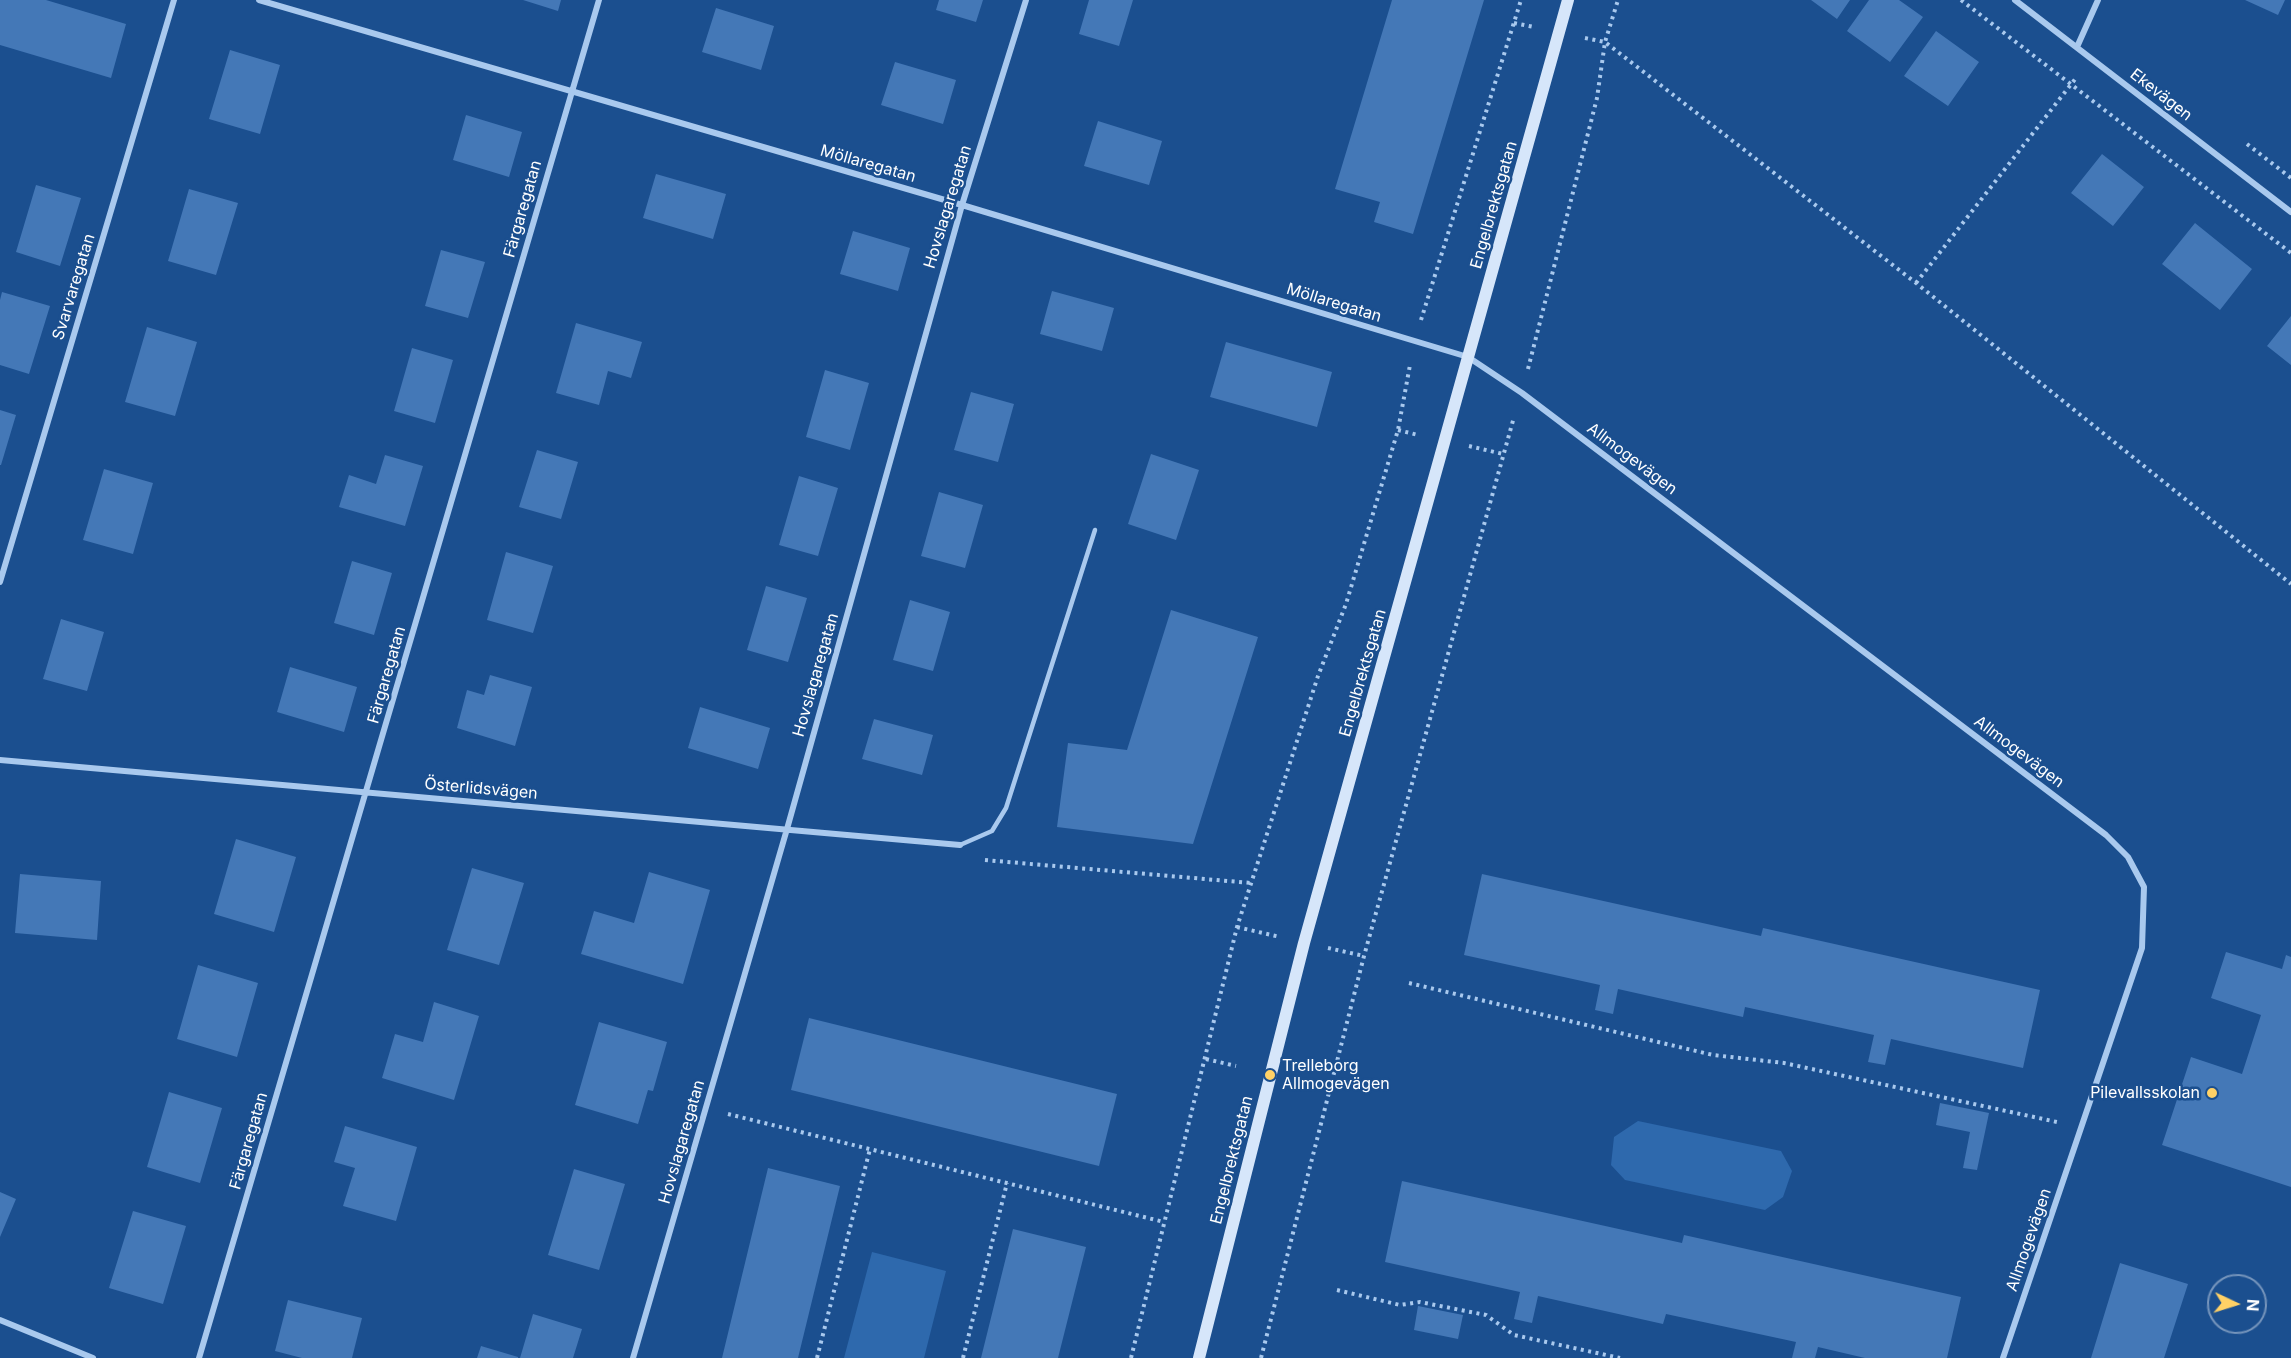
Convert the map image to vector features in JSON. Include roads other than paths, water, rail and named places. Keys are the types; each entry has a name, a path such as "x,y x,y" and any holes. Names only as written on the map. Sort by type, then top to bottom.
{"main road":[{"name":"Engelbrektsgatan","path":"1199,1358 1304,943 1568,0"}],"street":[{"name":"Svarvaregatan","path":"0,582 174,0"},
{"name":"Möllaregatan","path":"259,0 571,93 962,205 1468,357"},
{"name":"Färgaregatan","path":"199,1358 599,0"},
{"name":"Hovslagaregatan","path":"633,1358 787,829 962,205 1026,0"},
{"name":"Ekevägen","path":"2015,0 2291,212"},
{"path":"2077,47 2098,0"},
{"name":"Allmogevägen","path":"1468,357 1522,393 2106,835 2128,857 2144,887 2142,948 2003,1358"},
{"name":"Österlidsvägen","path":"0,760 960,845"},
{"path":"0,1320 93,1358"}],"lane":[{"path":"960,845 992,831 1006,808 1095,530"}],"place":[{"name":"Trelleborg Allmogevägen","path":"1270,1075"},
{"name":"Pilevallsskolan","path":"2212,1093"}]}
